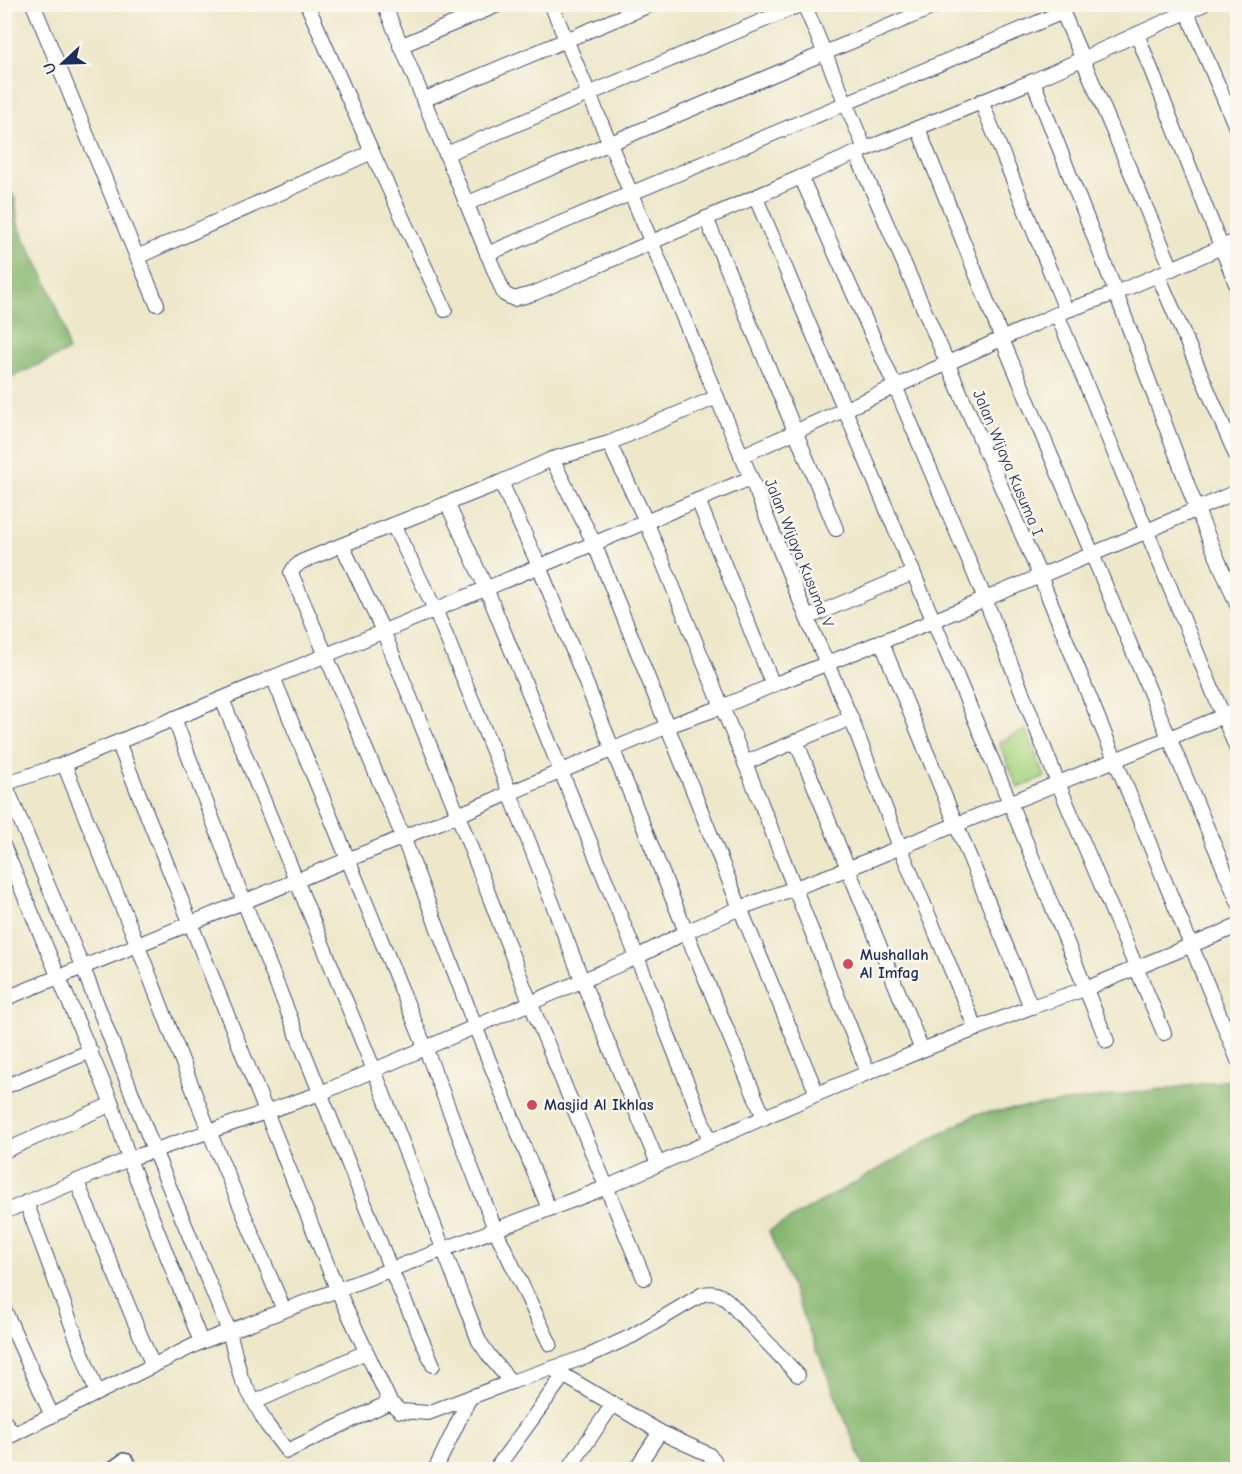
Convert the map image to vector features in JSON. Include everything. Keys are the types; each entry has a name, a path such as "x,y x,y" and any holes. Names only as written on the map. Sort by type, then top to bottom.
{"street":[{"path":"307,4 445,310"},
{"path":"384,4 504,294 514,299 535,293 861,151 1033,81 1204,4"},
{"path":"400,46 500,4"},
{"name":"Jalan Wijaya Kusuma V","path":"552,4 751,478 807,618 851,718 900,847 976,1029"},
{"path":"423,100 652,4"},
{"path":"446,154 803,4"},
{"name":"Jalan Wijaya Kusuma I","path":"803,4 846,103 861,151 947,363 1040,576 1238,1060"},
{"path":"468,204 941,4"},
{"path":"36,6 157,304"},
{"path":"487,254 846,103 1061,8 1172,269"},
{"path":"1187,12 1238,132"},
{"path":"1137,34 1233,246 1238,289"},
{"path":"1033,81 1116,293 1197,510 1238,607"},
{"path":"981,101 1145,532 1238,753"},
{"path":"918,128 1002,339 1238,902"},
{"path":"137,256 372,152"},
{"path":"801,177 895,386 985,599 1058,783 1164,1033"},
{"path":"756,198 1010,803 1107,1041"},
{"path":"706,218 836,529"},
{"path":"741,456 1061,312 1116,293 1233,246"},
{"path":"1158,275 1238,460"},
{"path":"549,1209 475,1026 403,837 291,573 302,562 342,545 501,482 552,459 609,443 717,397"},
{"path":"609,443 646,521 868,1073"},
{"path":"552,459 594,543 817,1094"},
{"path":"390,1402 287,1451 270,1430 241,1378 229,1331 154,1150 83,968 5,784 64,764 118,742 751,478"},
{"path":"501,482 539,566 686,932 764,1118"},
{"path":"4,999 458,815 668,726 722,707 933,621 1238,491"},
{"path":"698,500 773,685"},
{"path":"447,503 486,588 710,1142"},
{"path":"393,525 435,609 510,793 582,980 658,1164"},
{"path":"342,545 382,631 458,815 530,1002 644,1278"},
{"path":"807,618 913,573"},
{"path":"881,641 1031,1007"},
{"path":"273,677 425,1047 495,1229 550,1344"},
{"path":"222,699 374,1070 479,1341 511,1382"},
{"path":"4,1212 129,1159 321,1093 637,957 740,908 847,869 1238,710"},
{"path":"174,718 244,902 391,1270 433,1365"},
{"path":"745,763 851,718"},
{"path":"796,741 922,1050"},
{"path":"118,742 265,1112 338,1289 390,1402 400,1411 423,1414 511,1382 558,1372 624,1340 703,1294 710,1293 716,1293 728,1301 798,1375"},
{"path":"64,764 138,945 209,1131 284,1310"},
{"path":"5,849 91,1051 112,1104 129,1159 201,1342"},
{"path":"4,1421 9,1437 201,1342 607,1187 922,1050 1031,1007 1085,989 1238,926"},
{"path":"4,1087 91,1051"},
{"path":"4,1151 112,1104"},
{"path":"77,1182 153,1366"},
{"path":"26,1202 98,1393"},
{"path":"4,1309 52,1416"},
{"path":"255,1402 366,1352"},
{"path":"558,1372 660,1432 708,1454 714,1460 717,1470"},
{"path":"495,1470 558,1372"},
{"path":"435,1470 470,1397"},
{"path":"568,1470 613,1404"},
{"path":"635,1470 660,1432"}],"lane":[{"path":"105,1470 123,1457 128,1458 136,1470"}],"green space":[{"path":"5,182 15,199 18,225 49,287 64,326 68,351 5,380"},
{"path":"1026,730 1045,777 1018,788 999,742"},
{"path":"1237,1079 1237,1469 865,1469 769,1231 976,1114"}],"place":[{"name":"Mushallah Al Imfag","path":"848,964"},
{"name":"Masjid Al Ikhlas","path":"532,1105"}]}
